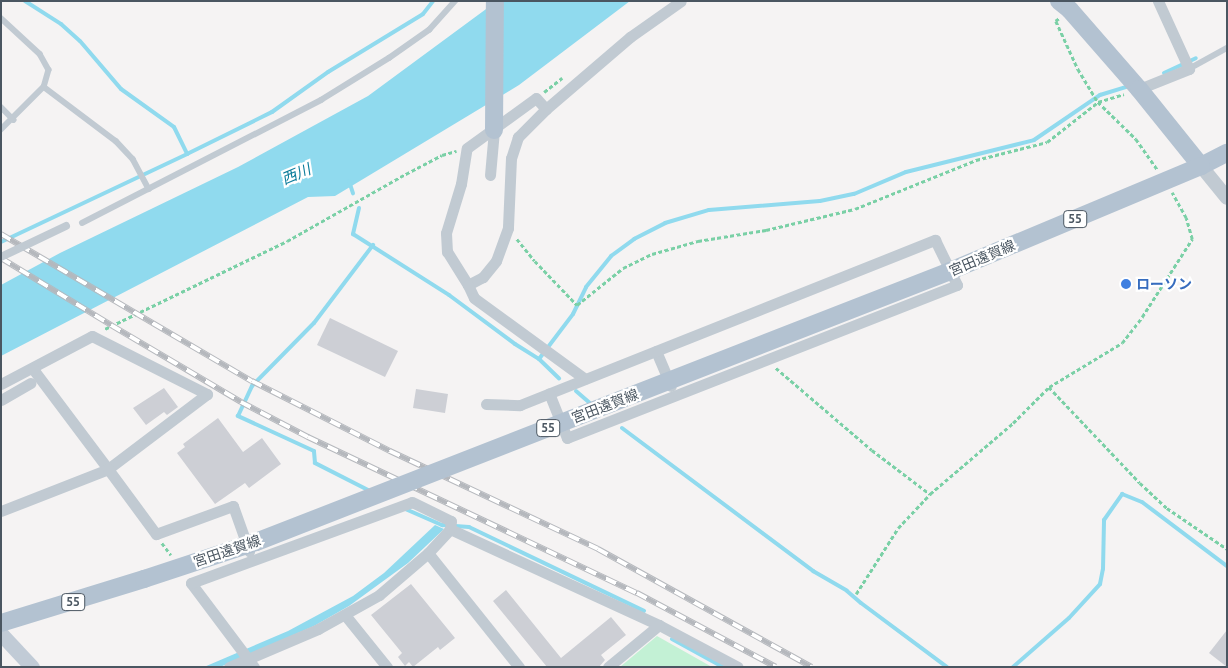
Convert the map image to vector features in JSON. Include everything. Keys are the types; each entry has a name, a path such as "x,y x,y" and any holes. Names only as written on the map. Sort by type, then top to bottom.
{"main road":[{"path":"494,130 495,1"},
{"path":"1065,6 1139,89 1201,166"},
{"name":"宮田遠賀線","path":"1,623 256,542 950,272 1201,166 1227,153"},
{"path":"1,634 32,667"}],"street":[{"path":"468,286 483,277 496,261 508,228 511,158 518,137 546,109 630,37 682,1"},
{"path":"1139,89 1189,70 1158,1"},
{"path":"546,109 536,98 467,148 461,184 446,234 447,252 474,298 585,379"},
{"path":"490,175 494,130"},
{"path":"1201,166 1227,198"},
{"path":"1,257 66,226"},
{"path":"486,404 520,405 549,393 935,240 957,285 566,438 549,393"},
{"path":"1,384 33,369 92,336 207,394 108,469 1,511"},
{"path":"656,351 676,396"},
{"path":"33,369 156,534 233,506 252,560"},
{"path":"1,400 31,383"},
{"path":"229,667 251,662 318,629 379,595 428,553 450,529 451,521 412,502 190,583 251,662"},
{"path":"450,529 659,625 738,667"},
{"path":"428,553 519,667"},
{"path":"344,615 387,667"},
{"path":"608,667 659,625"}],"lane":[{"path":"82,223 148,187 322,100 429,30 455,1"},
{"path":"1,18 40,54 49,70 44,87 14,120 1,130"},
{"path":"1189,70 1227,48"},
{"path":"44,87 116,141 133,159 148,187"},
{"path":"1,107 14,120"}],"path":[{"path":"1065,6 1056,21 1078,69 1098,102 1136,139 1161,174"},
{"path":"508,228 535,261 577,305 623,268 652,254 698,241 766,230 855,209 960,166 1047,142 1098,102 1139,89"},
{"path":"92,336 134,313 287,241 442,155 467,148"},
{"path":"856,594 898,528 930,494 1013,423 1049,387 1122,343 1142,317 1192,239 1186,218 1170,189"},
{"path":"767,360 872,450 930,494"},
{"path":"1049,387 1160,502 1227,549"}],"green space":[{"path":"657,636 712,667 620,667"}],"water":[{"name":"西川","path":"497,1 630,1 519,85 335,196 308,197 1,356 1,285 60,253 238,167 368,96"},
{"path":"435,525 444,529 408,563 349,606 314,626 244,657 220,667 204,667 288,631 353,596 384,573"}],"building":[{"path":"330,318 398,351 385,377 317,345"},
{"path":"164,388 178,407 167,415 164,412 146,425 133,408"},
{"path":"416,389 448,394 445,413 413,408"},
{"path":"218,418 243,452 262,438 281,464 249,488 245,483 215,504 177,453 185,447 183,444"},
{"path":"411,584 455,638 440,650 438,647 413,667 409,662 405,666 398,657 402,653 371,615"},
{"path":"506,590 561,658 611,617 626,635 601,655 605,660 599,667 547,667 493,601"},
{"path":"1227,630 1227,667 1209,653"}],"waterway":[{"path":"25,1 61,24 80,41 121,89 174,127 187,154 272,112 328,72 423,14 433,1"},
{"path":"1164,73 1196,58"},
{"path":"539,359 573,314 586,287 611,256 634,239 665,223 709,210 820,201 854,194 906,172 1034,140 1100,95 1130,86"},
{"path":"1,242 187,154"},
{"path":"349,181 353,193"},
{"path":"359,208 353,234 449,295 515,344 539,359 559,378"},
{"path":"370,491 315,463 314,451 238,416 252,386 314,323 373,245"},
{"path":"576,391 592,405"},
{"path":"622,428 813,571 847,591 947,667"},
{"path":"1013,667 1069,618 1100,584 1103,569 1104,520 1122,494 1142,502 1227,566"},
{"path":"403,508 442,525 469,527 644,611"},
{"path":"672,639 723,667"}],"railway":[{"path":"1,234 252,381 390,451 598,549 812,667"},
{"path":"1,258 241,402 308,437 637,593 776,667"}],"place":[{"name":"ローソン","path":"1126,284"}]}
